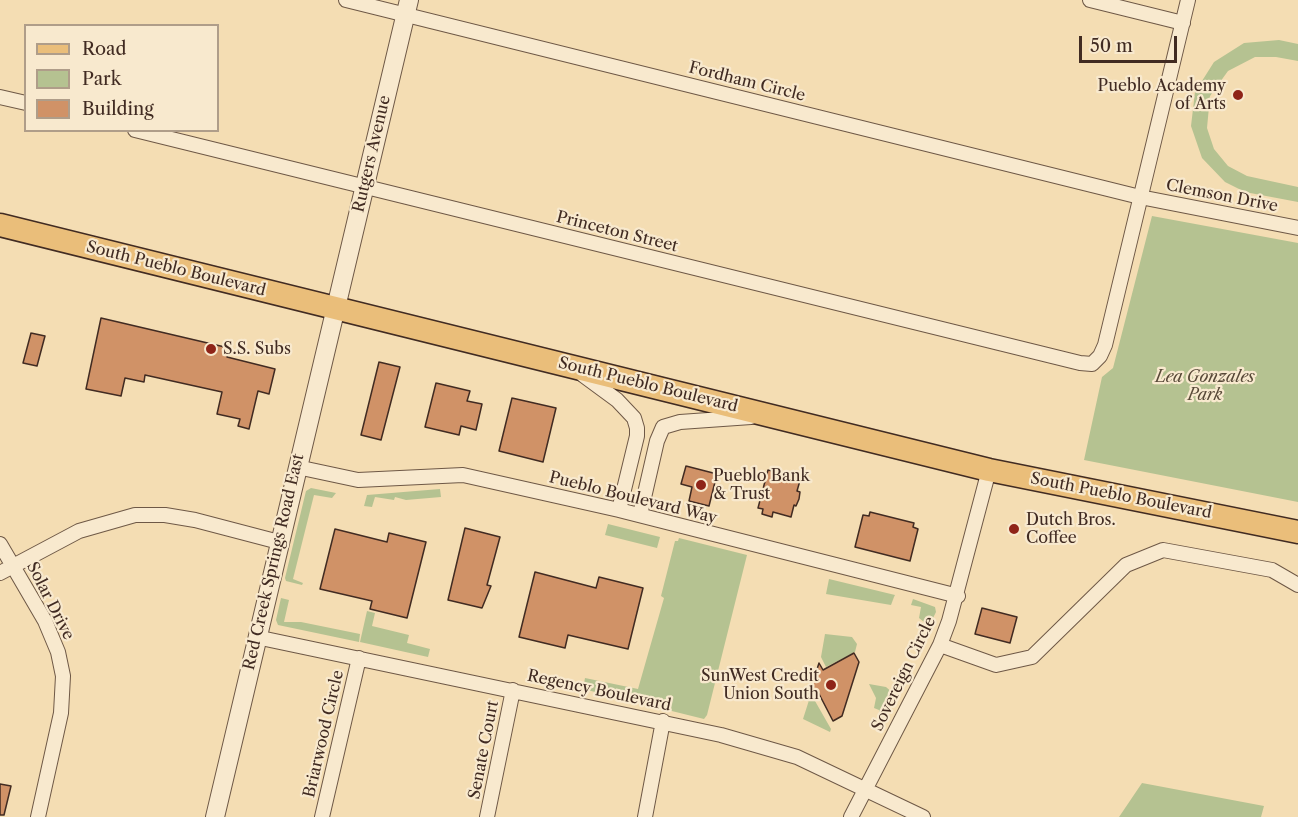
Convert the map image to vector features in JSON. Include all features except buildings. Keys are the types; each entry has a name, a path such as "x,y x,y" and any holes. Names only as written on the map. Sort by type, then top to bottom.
{"main road":[{"name":"South Pueblo Boulevard","path":"0,225 989,470 1298,532"}],"street":[{"name":"Fordham Circle","path":"346,0 407,7 1140,196"},
{"path":"1090,0 1183,23"},
{"path":"1140,196 1188,0"},
{"name":"Rutgers Avenue","path":"336,308 407,7"},
{"path":"0,97 24,103"},
{"name":"Princeton Street","path":"143,132 1080,363 1092,364 1100,356 1105,345 1140,196"},
{"name":"Clemson Drive","path":"1140,196 1298,228"},
{"name":"Red Creek Springs Road East","path":"215,817 336,308"},
{"path":"572,366 617,400 634,418 637,436 619,510"},
{"path":"640,515 657,441 663,427 680,422 770,415"},
{"name":"Pueblo Boulevard Way","path":"297,467 358,480 463,475 640,515 958,596"},
{"name":"Sovereign Circle","path":"850,817 940,645 958,596 989,470"},
{"path":"0,573 79,531 135,515 165,515 195,520 279,542"},
{"name":"Solar Drive","path":"0,544 45,621 58,652 63,676 61,712 38,817"},
{"path":"940,645 996,665 1032,657 1126,565 1163,550 1272,570 1298,585"},
{"name":"Regency Boulevard","path":"256,637 663,721 797,757 866,787 923,817"},
{"name":"Briarwood Circle","path":"322,817 358,658"},
{"name":"Senate Court","path":"487,817 513,690"},
{"path":"645,817 663,721"}],"green space":[{"path":"1279,40 1298,44 1298,61 1276,57 1255,57 1228,71 1210,96 1207,128 1214,149 1228,166 1247,176 1298,187 1298,202 1245,192 1225,182 1202,158 1191,126 1195,92 1214,62 1244,43"},
{"name":"Lea Gonzales Park","path":"1152,216 1298,243 1298,502 1084,460 1102,377 1113,368"},
{"path":"311,488 336,493 332,498 314,495 293,579 303,583 302,585 286,581 285,578 306,491"},
{"path":"440,489 441,497 406,500 395,497 394,500 375,497 372,507 364,506 367,495"},
{"path":"608,524 660,537 657,548 605,535"},
{"path":"679,538 747,555 707,715 704,719 583,689 585,678 638,689 664,598 661,596 675,541"},
{"path":"829,579 895,595 891,605 826,594"},
{"path":"281,598 289,600 284,622 301,622 360,634 359,642 278,625 276,620"},
{"path":"913,599 935,607 936,612 929,626 919,618 921,607 911,605"},
{"path":"367,611 375,613 372,626 409,635 407,643 430,649 428,657 360,642"},
{"path":"825,634 852,637 857,644 855,652 826,667 821,657"},
{"path":"869,684 886,687 894,694 879,723 879,710 874,708 876,698"},
{"path":"811,694 831,729 830,732 803,719"},
{"path":"1142,783 1264,806 1261,817 1119,817"}],"place":[{"name":"Pueblo Academy of Arts","path":"1238,95"},
{"name":"S.S. Subs","path":"211,349"},
{"name":"Pueblo Bank & Trust","path":"701,485"},
{"name":"Dutch Bros. Coffee","path":"1014,529"},
{"name":"SunWest Credit Union South","path":"831,685"}]}
